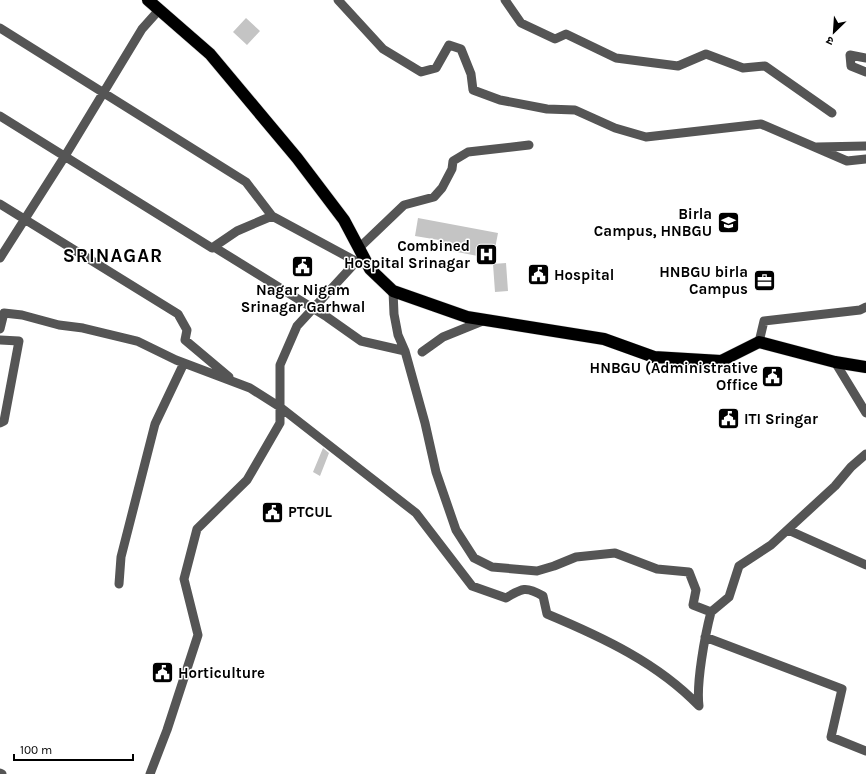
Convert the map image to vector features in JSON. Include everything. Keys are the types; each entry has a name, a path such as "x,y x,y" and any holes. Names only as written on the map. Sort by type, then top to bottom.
{"highway":[{"path":"148,0 215,60 302,164 344,220 370,269 393,291 467,317 604,339 654,357 721,361 759,342 835,362 866,367"}],"street":[{"path":"338,0 383,49 421,72 436,68 449,45 461,48 471,74 473,90 500,100 547,109 575,110 615,128 646,137 761,124 847,161 866,159"},
{"path":"505,0 521,23 555,39 566,34 616,58 678,66 706,54 743,68 765,66 832,113"},
{"path":"0,258 65,156 142,29 159,10"},
{"path":"0,28 246,182 272,216 370,269"},
{"path":"866,58 850,55 851,66 866,72"},
{"path":"0,116 212,248 214,247 313,308 360,341 405,351"},
{"path":"358,248 404,205 434,197 448,175 454,161 468,152 529,145"},
{"path":"813,147 866,146"},
{"path":"0,204 178,314 187,330 185,340 235,382"},
{"path":"214,247 237,231 272,216"},
{"path":"150,774 167,730 198,635 184,578 197,529 247,480 280,423 280,365 297,326 356,262"},
{"path":"393,291 394,314 398,334 405,351 443,496 459,536 474,558 492,567 537,571 576,557 614,553 657,569 689,572 696,590 693,605 711,612"},
{"path":"759,342 764,321 860,310 866,307"},
{"path":"0,329 2,312 22,315 59,326 83,328 137,342 184,363 250,388 280,407 416,513 472,586 506,598 520,589 531,589 543,596 547,614 636,656 682,688 699,706 697,694 705,637 711,612 729,597 739,566 771,545 835,486 852,466 866,454"},
{"path":"422,352 443,338 485,320"},
{"path":"0,340 19,341 4,421 0,423"},
{"path":"835,362 866,413"},
{"path":"119,584 121,557 155,424 184,363"},
{"path":"788,530 866,565"},
{"path":"705,637 842,690 831,737 866,751"}],"building":[{"path":"246,18 260,31 247,45 233,32"},
{"path":"418,218 498,233 493,259 437,248 439,240 415,236"},
{"path":"506,263 508,291 495,292 493,264"},
{"path":"323,448 329,453 320,476 313,472"}],"place":[{"name":"Birla Campus, HNBGU","path":"728,223"},
{"name":"Combined Hospital Srinagar","path":"486,255"},
{"name":"Nagar Nigam Srinagar Garhwal","path":"303,267"},
{"name":"Hospital","path":"539,275"},
{"name":"HNBGU birla Campus","path":"764,281"},
{"name":"HNBGU (Administrative Office","path":"773,377"},
{"name":"ITI Sringar","path":"729,419"},
{"name":"PTCUL","path":"272,512"},
{"name":"Horticulture","path":"162,673"}],"district":[{"name":"SRINAGAR","path":"113,256"}]}
